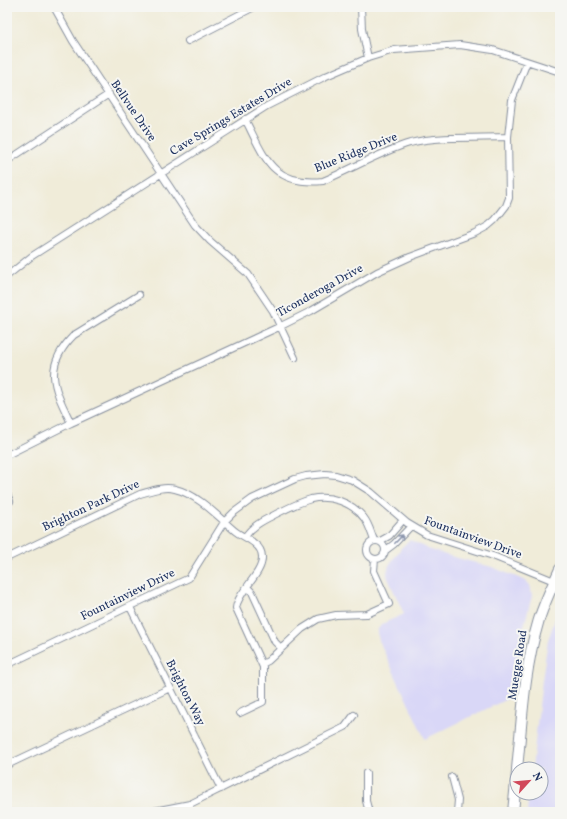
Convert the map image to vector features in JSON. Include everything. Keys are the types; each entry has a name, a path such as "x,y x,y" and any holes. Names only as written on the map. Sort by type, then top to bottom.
{"main road":[{"name":"Muegge Road","path":"518,761 529,666 534,640 538,622 560,569"},
{"name":"Muegge Road","path":"513,812 514,801"}],"street":[{"name":"Bellvue Drive","path":"54,7 73,40 195,225 210,241 248,274 273,311 295,358"},
{"path":"188,41 254,7"},
{"path":"361,7 362,29 368,58"},
{"name":"Cave Springs Estates Drive","path":"7,276 32,256 245,119 299,88 368,58 394,50 460,45 493,50 560,72"},
{"name":"Ticonderoga Drive","path":"7,455 71,423 312,311 377,272 410,257 476,234 488,226 506,206 509,198 508,137 512,100 527,62"},
{"path":"7,161 109,94"},
{"name":"Blue Ridge Drive","path":"245,119 270,164 282,175 296,181 304,182 323,181 391,150 422,141 508,137"},
{"path":"71,423 55,387 54,370 58,354 74,335 139,295"},
{"name":"Fountainview Drive","path":"7,665 188,578 224,522 244,504 277,487 306,476 325,474 343,477 361,485 410,526 427,535 492,556 554,581"},
{"name":"Brighton Park Drive","path":"7,558 140,494 161,488 174,489 189,494 258,548 262,558 261,565 236,608 262,664"},
{"path":"7,494 10,501"},
{"path":"245,537 253,527 282,511 305,501 325,498 343,502 358,512 368,525 377,541 385,546 386,550"},
{"path":"403,520 389,536 370,543 367,549 369,555 375,559 379,559 410,526"},
{"path":"240,713 263,702 262,664 268,661 302,629 318,619 336,615 367,614 389,604 374,571 375,559"},
{"path":"247,587 252,592 275,642 281,648"},
{"name":"Brighton Way","path":"130,607 221,789"},
{"path":"7,765 170,688"},
{"path":"149,812 190,804 345,727 354,715"},
{"path":"366,773 366,801 369,812"},
{"path":"452,777 458,800 457,812"}],"shaded area":[{"path":"410,540 428,549 492,567 526,581 530,585 532,596 521,637 511,697 425,739 380,643 377,633 382,624 404,614 387,576 387,572 389,565 402,547"},
{"path":"560,605 560,812 527,812 528,801 549,801 549,761 533,761 548,640"}]}
